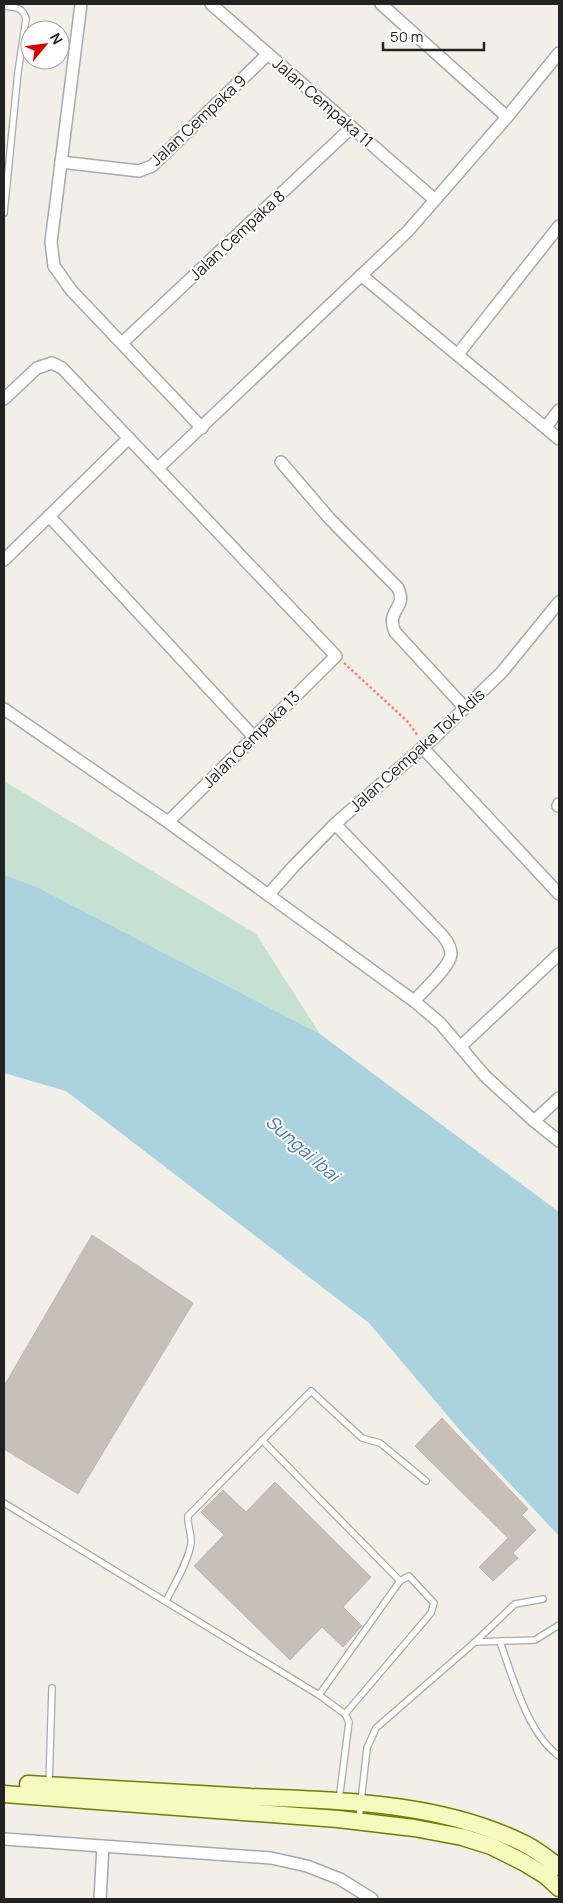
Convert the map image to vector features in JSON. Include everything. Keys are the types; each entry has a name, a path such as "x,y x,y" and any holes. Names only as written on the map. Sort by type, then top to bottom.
{"street":[{"path":"81,4 51,242 54,266 71,290 202,428"},
{"name":"Jalan Cempaka 11","path":"211,4 436,200"},
{"path":"381,4 507,117"},
{"path":"158,468 408,231 507,117 559,53"},
{"name":"Jalan Cempaka 9","path":"61,162 140,171 152,166 268,54"},
{"name":"Jalan Cempaka 8","path":"122,343 352,128"},
{"path":"458,354 559,226"},
{"path":"361,275 559,439"},
{"path":"4,399 37,368 52,363 62,368 336,656"},
{"path":"546,428 559,410"},
{"path":"4,560 129,438"},
{"path":"281,462 329,518 398,588 401,601 391,618 391,624 395,632 465,708"},
{"path":"49,516 253,736"},
{"name":"Jalan Cempaka Tok Adis","path":"269,894 335,824 436,736 502,672 559,602"},
{"name":"Jalan Cempaka 13","path":"168,822 336,656"},
{"path":"4,709 168,822 414,1001 450,1033 485,1076 559,1141"},
{"path":"422,747 559,894"},
{"path":"335,824 449,944 451,953 449,962 414,1001"},
{"path":"460,1047 559,954"},
{"path":"534,1121 559,1098"},
{"path":"4,1783 49,1791 358,1821 414,1828 462,1837 491,1846 538,1871 559,1888"},
{"path":"4,1794 49,1791 361,1803 450,1817 492,1829 527,1845 559,1867"},
{"path":"4,1839 271,1858 307,1866 340,1879 372,1899"},
{"path":"100,1899 103,1846"}],"lane":[{"path":"4,6 19,8 24,12 26,19 18,72 4,213"},
{"path":"166,1601 190,1550 191,1535 188,1516 311,1391 362,1438 380,1443 426,1481"},
{"path":"262,1440 400,1581"},
{"path":"4,1503 319,1695 345,1714 349,1722 338,1819"},
{"path":"319,1695 400,1581 409,1576 434,1603 431,1613 345,1714"},
{"path":"358,1821 366,1748 376,1728 475,1642 515,1604 542,1599"},
{"path":"475,1642 535,1640 559,1626"},
{"path":"500,1642 526,1712 544,1742 559,1756"},
{"path":"49,1791 52,1688"}],"path":[{"path":"336,656 407,721 413,728 422,747"}],"green space":[{"path":"4,781 256,934 320,1034 37,887 4,875"}],"water":[{"name":"Sungai Ibai","path":"4,875 37,887 320,1034 559,1212 559,1536 464,1435 369,1323 66,1091 4,1073"}],"building":[{"path":"92,1235 193,1303 78,1494 4,1449 4,1386"},
{"path":"442,1418 528,1509 522,1515 536,1530 513,1553 518,1558 493,1581 479,1567 508,1538 415,1446"},
{"path":"275,1482 371,1577 343,1607 362,1626 343,1647 322,1627 290,1660 194,1566 224,1535 201,1512 223,1490 246,1512"}]}
